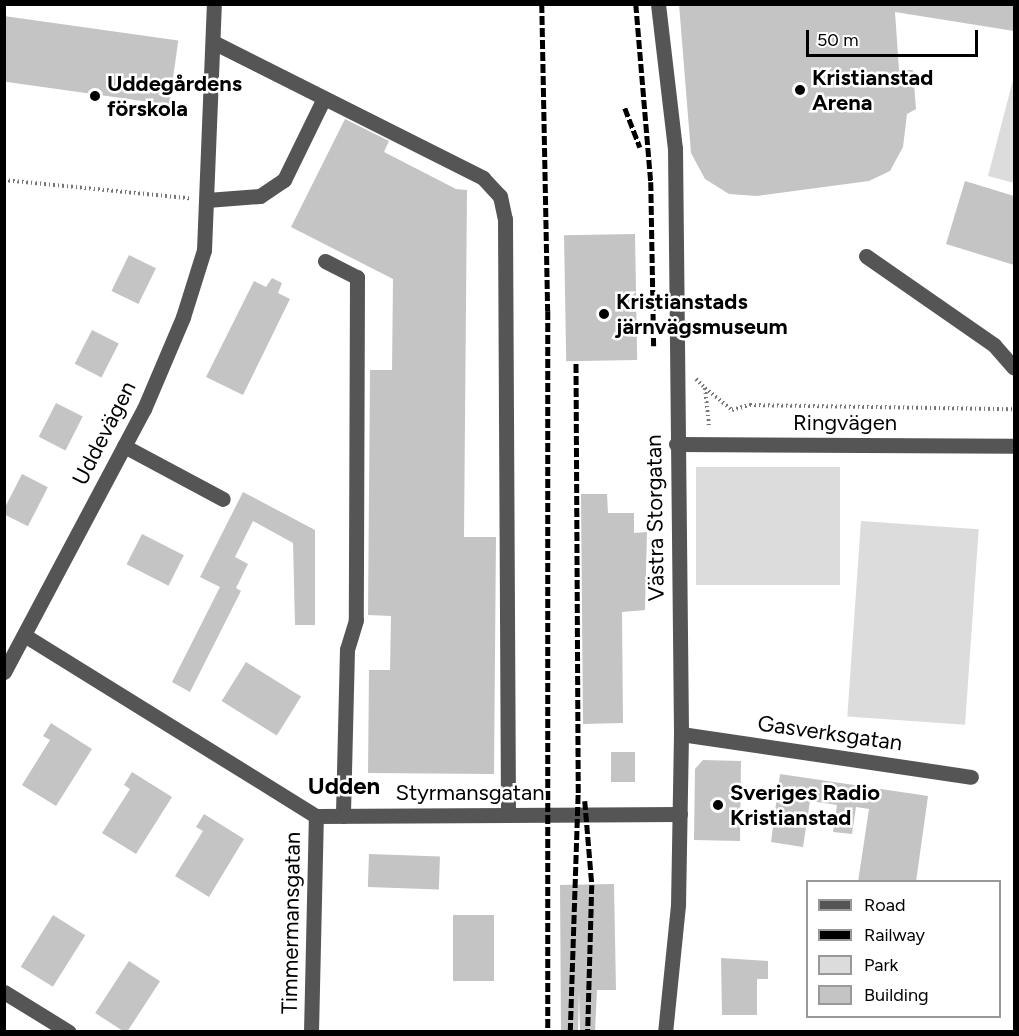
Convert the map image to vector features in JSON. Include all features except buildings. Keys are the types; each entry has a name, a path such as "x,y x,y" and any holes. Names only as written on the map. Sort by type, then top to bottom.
{"street":[{"name":"Uddevägen","path":"4,672 15,640 124,446 183,317 204,250 215,43 214,4"},
{"name":"Västra Storgatan","path":"658,4 675,148 676,444 681,734 678,905 665,1032"},
{"path":"215,43 483,178 500,196 505,219 508,815"},
{"path":"207,200 260,196 284,180 324,98"},
{"path":"866,256 994,345 1014,368"},
{"path":"325,261 357,277 356,620 347,649 343,816"},
{"name":"Ringvägen","path":"676,444 1014,446"},
{"path":"124,446 223,499"},
{"path":"15,640 316,816"},
{"name":"Gasverksgatan","path":"681,734 971,777"},
{"name":"Styrmansgatan","path":"316,816 680,814"},
{"name":"Timmermansgatan","path":"311,1032 316,816"},
{"path":"4,992 69,1032"}],"path":[{"path":"4,180 207,200"},
{"path":"677,359 705,388 732,410 750,405 1014,409"},
{"path":"705,388 711,446"}],"green space":[{"path":"1014,76 1014,183 988,176"},
{"path":"696,467 840,467 840,585 696,585"},
{"path":"861,521 979,529 965,725 847,717"}],"railway":[{"path":"542,4 548,311 548,1032"},
{"path":"636,4 651,182 654,346"},
{"path":"625,108 640,147"},
{"path":"570,1032 578,793 576,361"},
{"path":"585,801 592,885 588,1032"}],"place":[{"name":"Kristianstad Arena","path":"800,90"},
{"name":"Uddegårdens förskola","path":"95,96"},
{"name":"Kristianstads järnvägsmuseum","path":"604,314"},
{"name":"Sveriges Radio Kristianstad","path":"718,805"}],"district":[{"name":"Udden","path":"344,786"}]}
